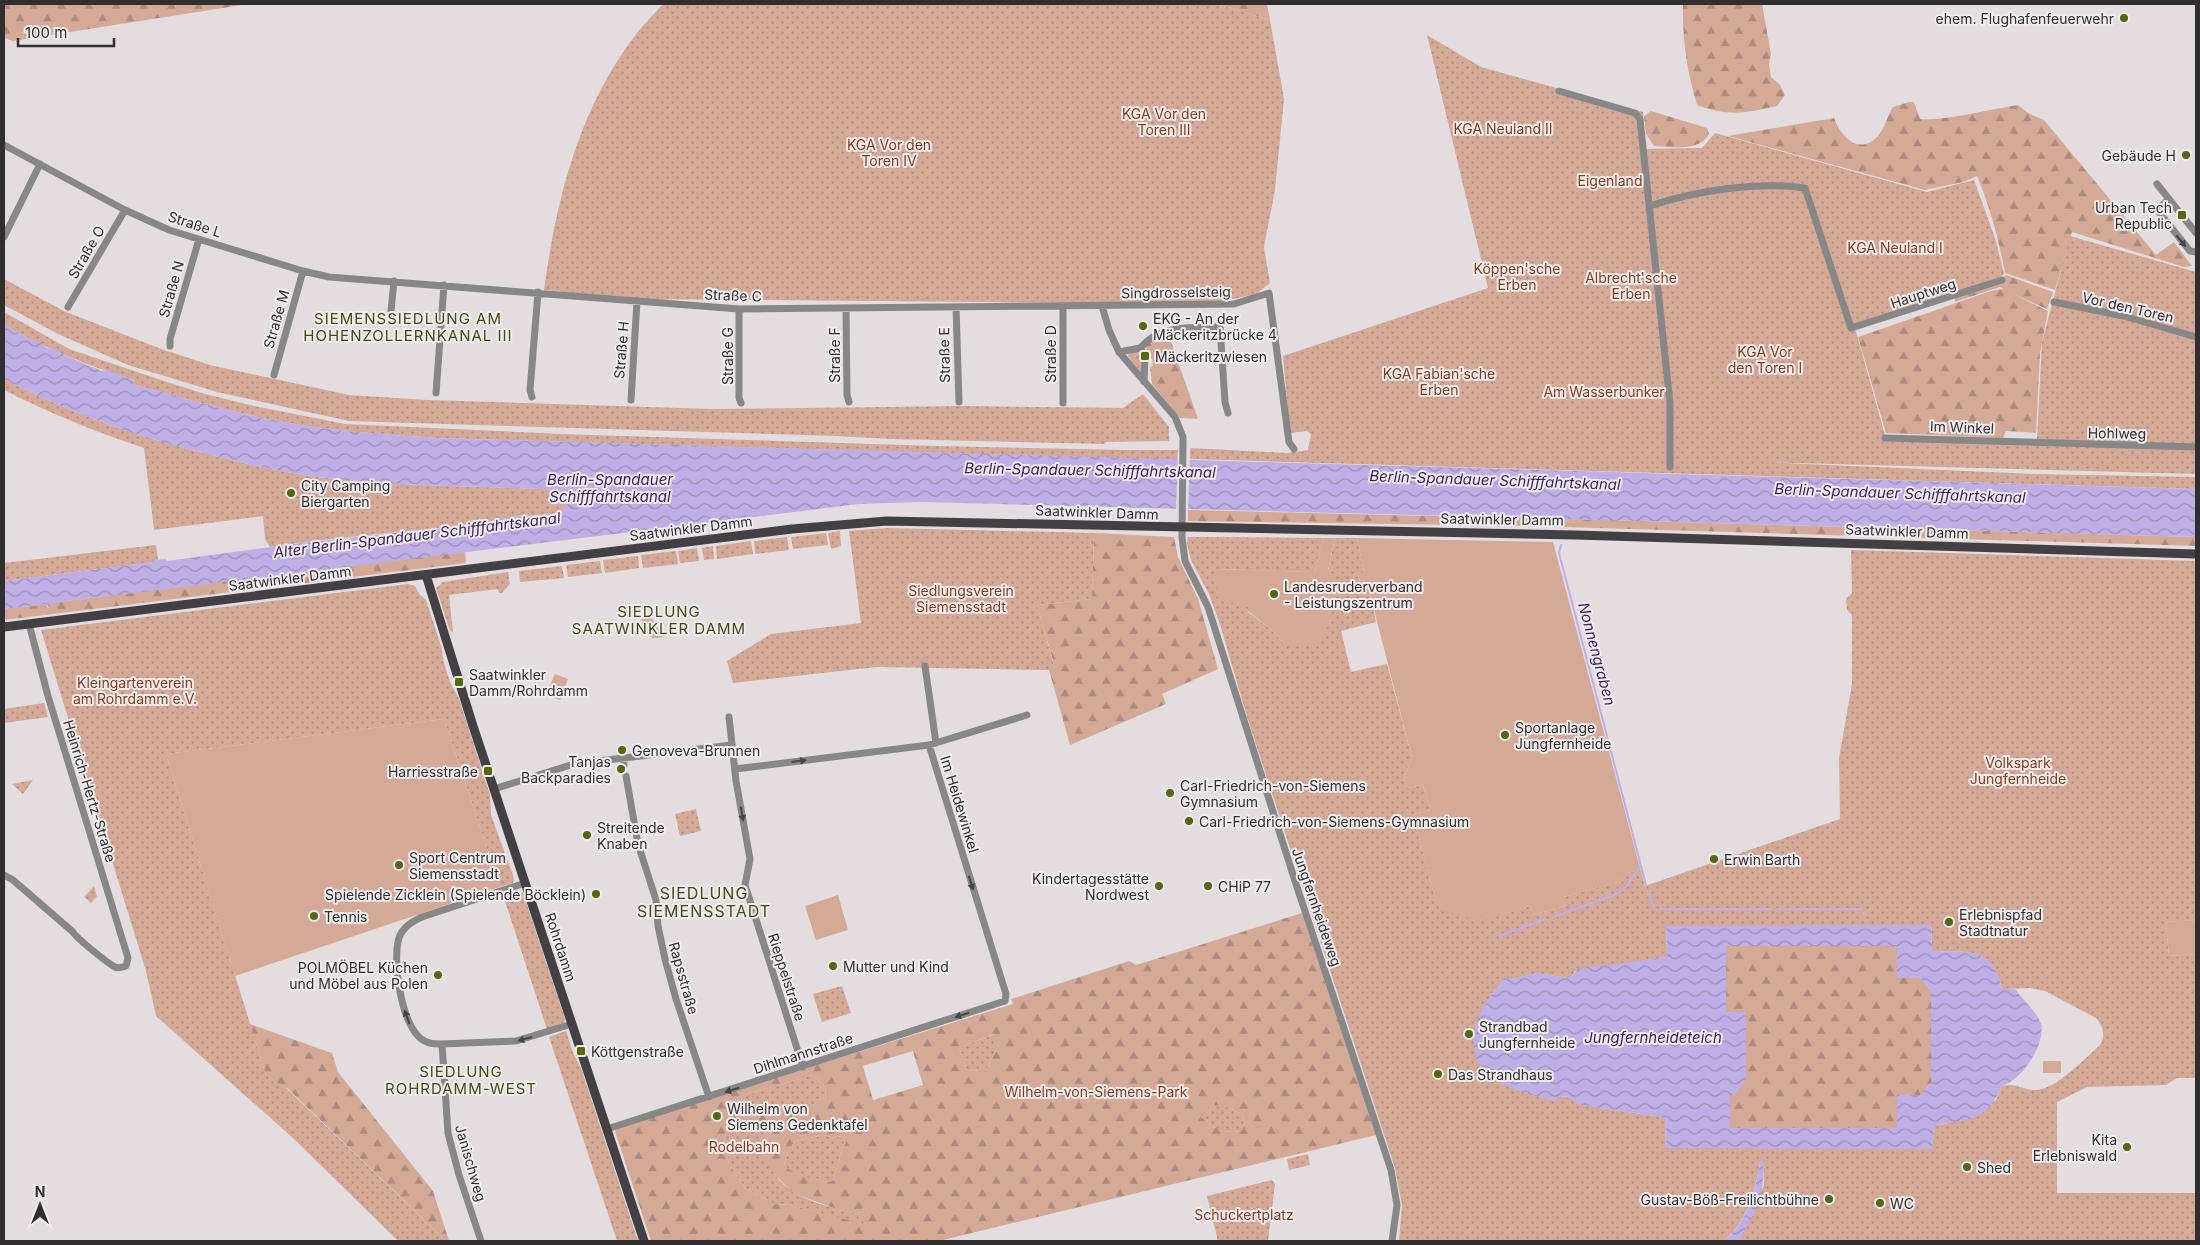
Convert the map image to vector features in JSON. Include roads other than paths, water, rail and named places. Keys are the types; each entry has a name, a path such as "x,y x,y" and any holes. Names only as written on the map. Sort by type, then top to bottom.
{"main road":[{"name":"Saatwinkler Damm","path":"4,627 850,523 922,521 1182,524 2196,554"},
{"name":"Rohrdamm","path":"426,575 494,789 644,1241"}],"street":[{"path":"1559,92 1629,111 1635,113 1640,119 1670,402 1670,468"},
{"name":"Straße L","path":"4,145 125,210 168,230 328,277 394,281"},
{"path":"4,237 40,164"},
{"path":"2157,184 2196,233"},
{"name":"Hauptweg","path":"1650,206 1701,194 1760,186 1805,188 1851,328 2002,280"},
{"path":"2169,199 2158,211 2190,251 2196,252"},
{"name":"Straße O","path":"68,307 125,210"},
{"name":"Straße N","path":"170,346 170,339 199,239"},
{"name":"Straße M","path":"274,374 303,271"},
{"path":"391,311 394,281"},
{"name":"Straße C","path":"394,281 739,309 1102,306"},
{"path":"436,393 444,284"},
{"path":"532,397 530,390 538,292"},
{"name":"Singdrosselsteig","path":"1102,306 1234,304 1269,293 1289,442 1294,448"},
{"name":"Straße H","path":"631,400 637,301"},
{"name":"Vor den Toren","path":"2054,302 2124,316 2196,338"},
{"name":"Straße D","path":"1063,306 1063,402"},
{"name":"Jungfernheideweg","path":"1102,306 1109,330 1119,352 1174,417 1184,437 1182,550 1185,562 1208,607 1294,878 1391,1170 1397,1205 1392,1241"},
{"name":"Straße E","path":"956,307 959,402"},
{"name":"Straße F","path":"846,308 847,395 849,402"},
{"name":"Straße G","path":"739,309 739,398 741,403"},
{"path":"1140,348 1148,338 1169,330 1220,327 1225,402 1228,412"},
{"path":"1119,352 1130,348 1140,348"},
{"path":"1140,348 1145,356 1144,382"},
{"name":"Im Winkel","path":"1885,438 2038,443"},
{"name":"Hohlweg","path":"2038,443 2196,447"},
{"name":"Heinrich-Hertz-Straße","path":"4,875 13,880 88,947 116,968 126,966 128,958 43,681 29,624"},
{"name":"Im Heidewinkel","path":"925,666 932,744 1006,994 1006,1001"},
{"path":"932,744 1027,715"},
{"name":"Rieppelstraße","path":"729,717 735,769 750,859 745,885 803,1067"},
{"name":"Im Heidewinkel","path":"735,769 932,744"},
{"path":"494,789 554,769 624,762 732,745"},
{"name":"Rapsstraße","path":"626,776 638,844 656,900 663,953 678,1006 709,1097"},
{"path":"525,883 422,917 412,923 402,933 399,938 399,982 406,1014 411,1028 420,1038 431,1044 516,1041 572,1024"},
{"name":"Dihlmannstraße","path":"607,1129 1006,1001"},
{"name":"Janischweg","path":"442,1044 448,1133 456,1165 482,1241"}],"water":[{"name":"Berlin-Spandauer Schifffahrtskanal","path":"4,325 42,343 47,348 58,350 66,356 102,371 108,370 134,380 133,384 135,385 259,417 301,425 352,431 437,438 2196,489 2196,537 1570,519 1566,522 1562,519 922,502 859,504 51,603 50,608 46,604 4,609 4,581 154,562 155,560 166,559 167,561 293,544 491,522 509,517 553,514 562,512 567,503 566,495 560,490 392,484 309,476 199,452 142,436 58,405 4,379"},
{"name":"Jungfernheideteich","path":"1931,925 1932,951 1957,951 1977,954 1985,958 1992,965 1998,975 2002,989 2015,989 2041,1024 2040,1041 2031,1060 2024,1069 2017,1077 2002,1086 1996,1098 1983,1112 1967,1120 1935,1125 1932,1149 1666,1148 1665,1120 1662,1117 1581,1105 1571,1098 1562,1096 1553,1101 1509,1087 1495,1080 1483,1068 1476,1055 1474,1042 1475,1028 1488,1000 1506,977 1510,979 1538,973 1567,978 1572,976 1578,969 1667,957 1666,926","holes":["1726,946 1897,946 1897,978 1920,978 1931,990 1931,1083 1920,1095 1897,1095 1897,1128 1730,1128 1730,1095 1734,1095 1746,1080 1746,1012 1726,1012"]},
{"path":"1763,1160 1761,1194 1751,1220 1739,1241 1722,1241 1731,1234 1744,1217 1753,1195 1760,1162"}],"waterway":[{"name":"Nonnengraben","path":"1561,545 1559,553 1646,885"},
{"path":"1556,916 1617,894 1627,886 1641,865"},
{"name":"Nonnengraben","path":"1648,894 1655,909"},
{"name":"Nonnengraben","path":"1661,909 1771,909"},
{"name":"Nonnengraben","path":"1778,909 1860,909 1865,915"},
{"path":"1500,939 1502,935 1545,919"}],"place":[{"name":"ehem. Flughafenfeuerwehr","path":"2124,18"},
{"name":"Gebäude H","path":"2186,155"},
{"name":"Urban Tech Republic","path":"2182,215"},
{"name":"EKG - An der Mäckeritzbrücke 4","path":"1143,326"},
{"name":"Mäckeritzwiesen","path":"1145,356"},
{"name":"City Camping Biergarten","path":"291,493"},
{"name":"Landesruderverband - Leistungszentrum","path":"1274,594"},
{"name":"Saatwinkler Damm/Rohrdamm","path":"459,682"},
{"name":"Sportanlage Jungfernheide","path":"1505,735"},
{"name":"Genoveva-Brunnen","path":"622,750"},
{"name":"Tanjas Backparadies","path":"621,769"},
{"name":"Harriesstraße","path":"488,771"},
{"name":"Carl-Friedrich-von-Siemens Gymnasium","path":"1170,793"},
{"name":"Carl-Friedrich-von-Siemens-Gymnasium","path":"1189,821"},
{"name":"Streitende Knaben","path":"587,835"},
{"name":"Erwin Barth","path":"1714,859"},
{"name":"Sport Centrum Siemensstadt","path":"399,865"},
{"name":"Kindertagesstätte Nordwest","path":"1159,886"},
{"name":"CHiP 77","path":"1208,886"},
{"name":"Spielende Zicklein (Spielende Böcklein)","path":"596,894"},
{"name":"Tennis","path":"314,916"},
{"name":"Erlebnispfad Stadtnatur","path":"1949,922"},
{"name":"Mutter und Kind","path":"833,966"},
{"name":"POLMÖBEL Küchen und Möbel aus Polen","path":"438,975"},
{"name":"Strandbad Jungfernheide","path":"1469,1034"},
{"name":"Köttgenstraße","path":"581,1051"},
{"name":"Das Strandhaus","path":"1438,1074"},
{"name":"Wilhelm von Siemens Gedenktafel","path":"717,1116"},
{"name":"Kita Erlebniswald","path":"2127,1147"},
{"name":"Shed","path":"1967,1167"},
{"name":"Gustav-Böß-Freilichtbühne","path":"1829,1199"},
{"name":"WC","path":"1880,1203"}],"district":[{"name":"SIEMENSSIEDLUNG AM HOHENZOLLERNKANAL III","path":"408,326"},
{"name":"SIEDLUNG SAATWINKLER DAMM","path":"659,620"},
{"name":"SIEDLUNG SIEMENSSTADT","path":"704,902"},
{"name":"SIEDLUNG ROHRDAMM-WEST","path":"461,1080"}],"park label":[{"name":"KGA Vor den Toren III","path":"1164,122"},
{"name":"KGA Neuland II","path":"1503,128"},
{"name":"KGA Vor den Toren IV","path":"889,152"},
{"name":"Eigenland","path":"1610,180"},
{"name":"KGA Neuland I","path":"1895,247"},
{"name":"Köppen'sche Erben","path":"1517,276"},
{"name":"Albrecht'sche Erben","path":"1631,286"},
{"name":"KGA Vor den Toren I","path":"1765,360"},
{"name":"KGA Fabian'sche Erben","path":"1439,382"},
{"name":"Am Wasserbunker","path":"1604,391"},
{"name":"Siedlungsverein Siemensstadt","path":"961,598"},
{"name":"Kleingartenverein am Rohrdamm e.V.","path":"135,690"},
{"name":"Volkspark Jungfernheide","path":"2018,770"},
{"name":"Wilhelm-von-Siemens-Park","path":"1096,1091"},
{"name":"Rodelbahn","path":"744,1146"},
{"name":"Schuckertplatz","path":"1244,1214"}],"water label":[{"name":"Alter Berlin-Spandauer Schifffahrtskanal","path":"417,535"}]}
